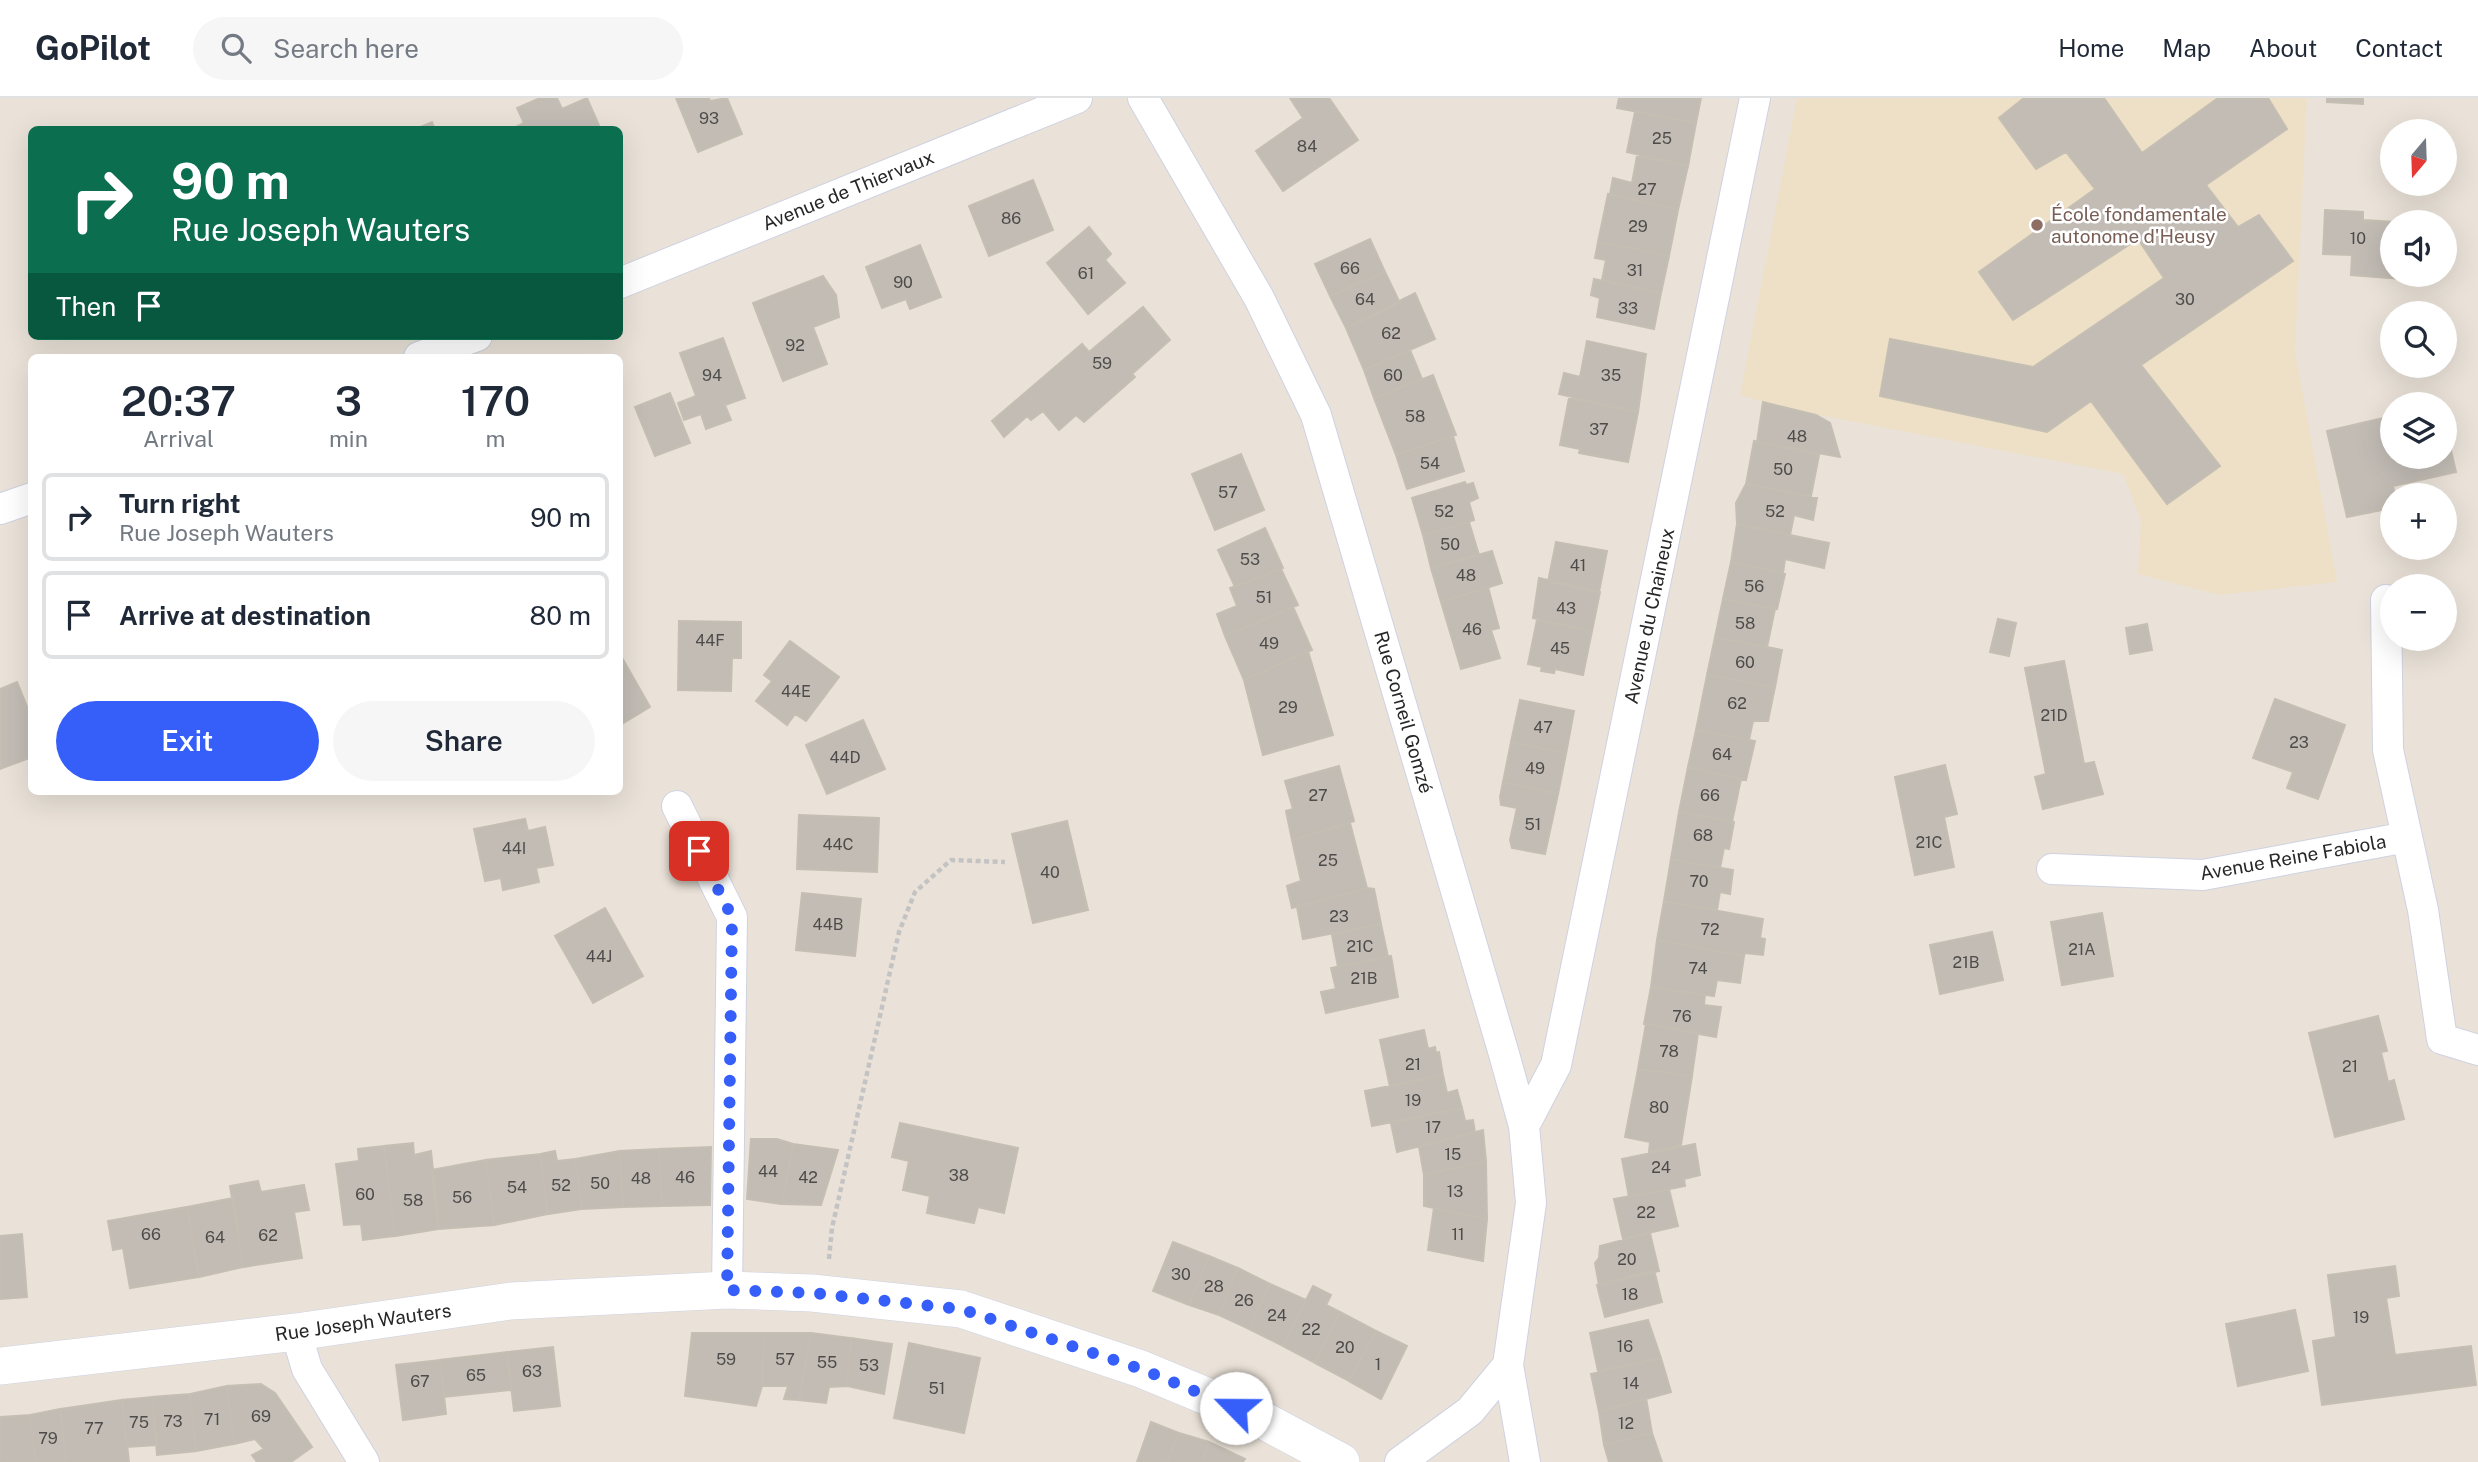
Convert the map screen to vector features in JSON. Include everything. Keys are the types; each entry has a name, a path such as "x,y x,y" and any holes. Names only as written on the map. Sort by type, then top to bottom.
{"street":[{"name":"Avenue de Thiervaux","path":"623,282 1077,98"},
{"name":"Rue Corneil Gomzé","path":"1143,98 1259,298 1316,415 1524,1126 1531,1203 1508,1365 1525,1462"},
{"name":"Avenue du Chaineux","path":"1524,1126 1556,1065 1755,98"},
{"path":"427,354 466,340"},
{"path":"0,509 28,499"},
{"name":"Avenue Reine Fabiola","path":"2387,651 2388,750 2423,910 2442,1039 2478,1050"},
{"path":"677,806 732,917 727,1290"},
{"name":"Avenue Reine Fabiola","path":"2052,869 2203,874 2407,837"},
{"name":"Rue Joseph Wauters","path":"0,1366 296,1332 511,1301 727,1290 826,1295 961,1309 974,1313 1141,1369 1259,1418 1341,1462"},
{"path":"296,1332 307,1369 364,1462"},
{"path":"1400,1462 1470,1411 1508,1365"}],"path":[{"path":"826,1295 832,1228 849,1147 899,932 915,892 951,860 1005,862"}],"shaded area":[{"name":"École fondamentale autonome d'Heusy","path":"1797,98 2307,98 2295,351 2337,582 2219,595 2138,574 2141,520 2123,474 1793,410 1740,395"}],"building":[{"path":"540,98 557,98 562,109 587,98 599,126 518,126 524,123 517,108"},
{"path":"676,98 709,98 710,101 727,98 742,134 698,152"},
{"path":"1290,98 1329,98 1358,140 1283,191 1256,151 1303,118"},
{"path":"1619,98 1701,98 1696,123 1617,108"},
{"path":"2024,98 2104,98 2142,153 2218,98 2268,98 2287,129 2206,185 2238,227 2259,215 2293,261 2141,365 2220,466 2167,504 2091,401 2047,432 1880,396 1890,339 2033,367 2164,278 2138,239 2013,320 1979,272 2095,189 2066,152 2036,169 1999,118"},
{"path":"2327,98 2363,98 2363,104 2327,102"},
{"path":"1635,112 1696,123 1688,166 1627,152"},
{"path":"1637,156 1688,166 1678,210 1610,194 1613,178 1632,183"},
{"path":"1033,180 1053,230 989,256 969,206"},
{"path":"1608,194 1678,210 1669,256 1598,242"},
{"path":"2325,210 2363,212 2363,220 2380,221 2380,277 2351,275 2352,255 2323,254"},
{"path":"1089,227 1111,254 1105,260 1125,283 1088,314 1047,263"},
{"path":"1370,239 1385,272 1330,296 1315,264"},
{"path":"1598,242 1669,256 1661,293 1602,280 1606,260 1595,258"},
{"path":"920,245 941,297 910,309 906,299 882,308 866,267"},
{"path":"1385,272 1400,303 1346,328 1330,296"},
{"path":"823,276 836,295 839,317 813,327 827,364 783,381 753,303"},
{"path":"1594,279 1661,293 1654,329 1597,317 1600,298 1591,295"},
{"path":"1415,293 1435,339 1364,370 1346,328"},
{"path":"1143,307 1170,340 1132,374 1135,377 1084,422 1076,415 1059,430 1043,411 1031,420 1027,416 1004,437 992,421 1082,344 1089,352"},
{"path":"723,338 745,398 725,405 731,420 706,429 701,414 684,420 678,403 696,396 680,353"},
{"path":"1587,341 1646,354 1638,412 1559,394 1564,373 1580,377"},
{"path":"1410,350 1422,379 1374,398 1364,370"},
{"path":"1433,375 1456,435 1396,455 1374,398"},
{"path":"670,393 690,443 655,456 635,407"},
{"path":"1569,398 1638,412 1628,462 1579,453 1580,449 1560,445"},
{"path":"1763,402 1816,415 1830,423 1840,457 1757,442"},
{"path":"2380,419 2380,469 2455,469 2456,472 2406,483 2380,483 2380,510 2347,517 2327,431"},
{"path":"1453,436 1464,471 1407,489 1396,455"},
{"path":"1754,441 1819,455 1811,496 1746,484"},
{"path":"1241,454 1264,510 1215,530 1192,474"},
{"path":"1465,482 1466,485 1473,483 1478,498 1469,502 1474,520 1423,535 1412,498"},
{"path":"1746,484 1817,498 1813,520 1794,515 1790,535 1737,524 1736,503"},
{"path":"1469,522 1479,555 1431,568 1423,535"},
{"path":"1737,524 1829,543 1824,568 1785,559 1783,573 1731,562"},
{"path":"1265,528 1283,568 1235,587 1218,550"},
{"path":"1556,542 1607,551 1599,592 1548,582"},
{"path":"1492,551 1502,583 1441,602 1431,568"},
{"path":"1731,562 1785,574 1777,609 1723,599"},
{"path":"1281,569 1298,605 1225,636 1217,614 1237,606 1230,588"},
{"path":"1539,578 1600,592 1592,631 1533,618"},
{"path":"1488,587 1499,628 1491,630 1500,658 1461,669 1441,602"},
{"path":"1723,599 1775,609 1767,647 1715,637"},
{"path":"1293,607 1312,650 1244,680 1225,636"},
{"path":"1998,619 2016,623 2009,656 1990,652"},
{"path":"1537,620 1592,631 1583,675 1555,669 1554,673 1541,671 1542,667 1528,664"},
{"path":"679,621 741,622 741,658 732,658 731,691 678,690"},
{"path":"2147,624 2152,650 2130,654 2126,628"},
{"path":"1715,637 1782,650 1775,687 1707,675"},
{"path":"790,641 839,677 806,721 795,714 787,725 756,701 772,681 764,675"},
{"path":"1308,651 1333,735 1263,755 1244,680"},
{"path":"623,660 650,707 623,723"},
{"path":"2064,661 2084,764 2094,762 2103,794 2043,809 2035,777 2046,774 2025,668"},
{"path":"1707,675 1775,687 1768,721 1753,721 1749,740 1696,730"},
{"path":"17,682 28,709 28,758 0,769 0,689"},
{"path":"2275,699 2345,725 2318,799 2287,788 2293,772 2253,758"},
{"path":"1520,700 1574,711 1566,754 1511,742"},
{"path":"863,720 885,769 827,794 806,745"},
{"path":"1696,730 1755,741 1746,780 1688,767"},
{"path":"1511,742 1566,754 1558,794 1503,782"},
{"path":"1945,765 1957,814 1944,817 1954,867 1915,875 1895,777"},
{"path":"1339,766 1354,821 1292,840 1286,811 1293,809 1285,781"},
{"path":"1688,767 1741,779 1732,822 1679,812"},
{"path":"1503,782 1558,794 1545,854 1512,848 1510,840 1517,808 1501,805"},
{"path":"1679,812 1734,822 1729,849 1724,848 1720,868 1671,859"},
{"path":"799,815 879,818 877,872 797,869"},
{"path":"525,819 528,831 545,827 553,865 536,868 539,882 503,890 501,878 485,881 474,829"},
{"path":"1067,821 1088,910 1033,923 1012,834"},
{"path":"1350,823 1367,888 1292,908 1287,886 1301,881 1292,840"},
{"path":"1671,859 1733,870 1730,894 1720,892 1717,910 1664,901"},
{"path":"1367,888 1374,889 1381,924 1303,939 1297,907"},
{"path":"802,893 861,899 855,956 796,950"},
{"path":"1664,901 1763,919 1760,938 1765,939 1763,955 1745,953 1744,956 1657,940"},
{"path":"605,908 643,976 593,1003 555,936"},
{"path":"2102,913 2113,976 2062,985 2051,922"},
{"path":"1381,924 1388,957 1338,967 1332,935"},
{"path":"1992,932 2003,980 1940,994 1930,945"},
{"path":"1657,940 1744,956 1740,983 1717,980 1714,996 1651,987"},
{"path":"1391,956 1398,997 1326,1013 1321,992 1336,989 1331,968"},
{"path":"1651,987 1705,995 1704,1005 1721,1007 1716,1037 1644,1024"},
{"path":"2378,1016 2387,1051 2381,1052 2388,1082 2394,1080 2404,1119 2335,1137 2309,1033"},
{"path":"1646,1024 1698,1033 1692,1076 1638,1069"},
{"path":"1424,1030 1428,1049 1435,1047 1436,1053 1439,1052 1443,1075 1390,1087 1380,1040"},
{"path":"1638,1069 1692,1076 1681,1145 1649,1152 1650,1142 1625,1137"},
{"path":"1443,1075 1447,1093 1457,1090 1462,1108 1372,1126 1365,1091"},
{"path":"1462,1108 1465,1121 1473,1120 1475,1132 1397,1152 1391,1123"},
{"path":"900,1123 1018,1148 1004,1213 978,1207 974,1223 927,1213 930,1196 903,1190 909,1161 892,1157"},
{"path":"1483,1130 1486,1161 1424,1175 1419,1147"},
{"path":"751,1139 777,1139 793,1144 782,1204 747,1199"},
{"path":"413,1143 414,1155 431,1151 439,1229 395,1236 384,1146"},
{"path":"793,1144 838,1150 821,1205 782,1204"},
{"path":"1695,1144 1700,1175 1684,1179 1685,1186 1629,1197 1622,1159"},
{"path":"384,1146 395,1236 363,1240 361,1224 344,1225 336,1164 359,1161 358,1149"},
{"path":"711,1147 710,1205 662,1206 659,1149"},
{"path":"659,1149 662,1206 623,1207 620,1151"},
{"path":"555,1151 557,1161 575,1159 582,1209 548,1214 540,1154"},
{"path":"620,1151 623,1207 582,1209 575,1159"},
{"path":"540,1154 548,1214 494,1225 486,1160"},
{"path":"486,1160 494,1225 439,1229 431,1170"},
{"path":"1486,1161 1487,1219 1424,1206 1424,1175"},
{"path":"258,1181 261,1192 304,1185 309,1210 294,1212 302,1258 243,1267 230,1186"},
{"path":"1669,1189 1678,1226 1623,1239 1614,1199"},
{"path":"233,1198 243,1267 199,1277 187,1207"},
{"path":"187,1207 199,1277 130,1288 123,1248 113,1250 108,1221"},
{"path":"1434,1208 1487,1219 1483,1261 1428,1250"},
{"path":"1650,1233 1659,1271 1599,1285 1595,1263 1599,1258 1600,1246"},
{"path":"22,1234 27,1297 0,1299 0,1236"},
{"path":"1173,1242 1209,1256 1189,1305 1153,1291"},
{"path":"1209,1256 1238,1268 1219,1315 1189,1305"},
{"path":"2395,1266 2399,1296 2386,1298 2395,1355 2471,1346 2476,1385 2322,1405 2313,1341 2336,1337 2328,1275"},
{"path":"1238,1268 1270,1284 1249,1329 1219,1315"},
{"path":"1654,1270 1662,1302 1605,1317 1597,1285"},
{"path":"1270,1284 1306,1300 1283,1346 1249,1329"},
{"path":"1313,1286 1331,1295 1326,1305 1340,1312 1315,1363 1283,1346"},
{"path":"2295,1310 2308,1371 2238,1386 2226,1324"},
{"path":"1340,1312 1376,1331 1349,1381 1315,1363"},
{"path":"1648,1320 1661,1358 1598,1371 1590,1333"},
{"path":"1376,1331 1407,1346 1381,1399 1349,1381"},
{"path":"692,1333 764,1333 762,1386 756,1406 685,1396"},
{"path":"764,1333 811,1333 799,1400 784,1399 788,1386 762,1386"},
{"path":"811,1333 851,1338 847,1386 829,1387 826,1403 799,1400"},
{"path":"851,1338 892,1344 884,1394 847,1386"},
{"path":"909,1343 980,1358 964,1433 894,1418"},
{"path":"553,1347 560,1406 514,1411 507,1352"},
{"path":"507,1352 511,1390 444,1397 440,1360"},
{"path":"1661,1358 1671,1392 1599,1412 1591,1374"},
{"path":"440,1360 446,1414 403,1420 396,1365"},
{"path":"261,1384 275,1393 312,1447 291,1462 257,1462 252,1455 264,1449 255,1439 234,1444 227,1386"},
{"path":"227,1386 234,1444 196,1451 190,1394"},
{"path":"190,1394 196,1451 157,1455 152,1397"},
{"path":"152,1397 157,1445 127,1447 122,1400"},
{"path":"1646,1398 1652,1433 1604,1445 1599,1412"},
{"path":"122,1400 129,1462 66,1462 60,1409"},
{"path":"60,1409 66,1462 35,1462 30,1415"},
{"path":"30,1415 35,1462 0,1462 0,1417"},
{"path":"1151,1422 1179,1433 1167,1462 1137,1462"},
{"path":"1179,1433 1209,1442 1202,1462 1167,1462"},
{"path":"1652,1433 1662,1462 1609,1462 1604,1445"},
{"path":"1209,1442 1245,1459 1243,1462 1202,1462"}],"place":[{"name":"École fondamentale autonome d'Heusy","path":"2037,225"}],"route":[{"path":"699,851 732,917 727,1290 812,1293 961,1309 1141,1369 1236,1408"}]}
